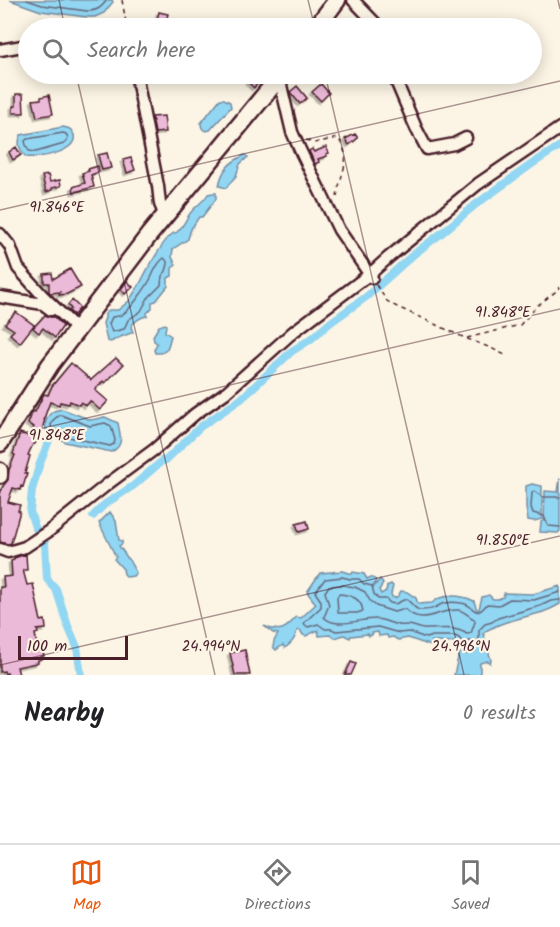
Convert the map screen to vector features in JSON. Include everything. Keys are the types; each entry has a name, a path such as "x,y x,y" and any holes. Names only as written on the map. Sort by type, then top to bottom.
{"highway":[{"path":"324,18 337,0"},
{"path":"1,444 50,365 77,329 149,235 273,84"}],"main road":[{"path":"0,470 0,476"}],"street":[{"path":"352,0 370,18"},
{"path":"0,50 18,47"},
{"path":"138,84 160,204 165,216"},
{"path":"282,84 292,132 330,213 371,276"},
{"path":"397,84 427,149 454,144 466,138"},
{"path":"0,549 8,552 25,547 49,531 195,414 225,393 293,332 371,276 389,257 478,184 560,128"},
{"path":"0,234 9,246 18,268 77,329"},
{"path":"0,297 43,304 77,329"}],"path":[{"path":"122,0 125,18"},
{"path":"292,132 314,143 338,138 344,146 343,175 330,213"},
{"path":"371,276 387,301 393,305 505,355"},
{"path":"465,338 520,325 537,306 560,287"}],"water":[{"path":"10,0 112,0 113,2 104,13 95,17 86,17 41,11"},
{"path":"220,99 230,102 231,107 210,130 205,130 201,123"},
{"path":"63,127 70,129 74,135 74,141 64,150 32,157 26,157 22,152 19,144 21,135"},
{"path":"245,155 248,157 240,164 236,176 226,188 219,186 222,175 228,167"},
{"path":"216,193 216,199 202,217 199,217 188,239 173,249 172,257 176,265 172,268 172,276 168,278 168,286 156,301 152,302 152,308 147,316 134,323 131,327 133,332 111,342 107,341 103,323 105,314 109,310 118,310 129,301 154,257 171,235 177,232 190,213 208,194"},
{"path":"165,324 165,332 171,336 168,346 163,352 155,353 157,343 153,336 159,326"},
{"path":"62,409 91,420 105,417 118,423 121,440 118,447 111,452 65,442 48,433 46,421 52,412"},
{"path":"560,478 560,531 558,533 540,532 541,522 544,520 545,491 558,492"},
{"path":"532,484 542,486 542,519 534,521 528,520 526,508 526,486"},
{"path":"110,512 116,521 119,540 122,541 119,546 136,573 133,576 127,577 114,559 116,557 99,523"},
{"path":"342,571 364,574 367,579 371,577 376,580 373,588 380,579 383,584 379,590 381,594 391,584 393,586 392,597 398,596 401,591 407,592 416,598 418,604 432,603 447,596 458,596 474,601 477,610 482,597 489,595 493,599 498,599 503,597 504,593 533,594 560,586 560,604 485,631 486,646 480,651 488,650 491,660 490,663 487,661 480,663 480,675 454,675 459,653 466,654 476,651 472,651 472,647 465,650 456,649 455,642 432,641 431,646 408,638 398,640 393,637 388,638 387,635 379,636 378,632 369,636 368,634 350,638 344,635 335,638 330,635 319,636 318,630 306,636 300,630 285,648 283,645 276,650 273,647 278,634 264,626 278,630 289,625 296,617 301,618 316,604 307,592 320,573"}],"building":[{"path":"159,12 168,14 167,18 157,18"},
{"path":"321,84 329,93 321,101 312,92"},
{"path":"297,86 307,98 300,104 290,92"},
{"path":"16,94 23,94 24,113 13,113 13,106 16,106"},
{"path":"49,95 53,114 37,117 33,100"},
{"path":"164,116 166,132 155,133 152,117"},
{"path":"355,134 358,138 349,145 345,139"},
{"path":"16,147 21,155 13,160 9,152"},
{"path":"326,147 329,153 318,159 319,162 315,164 309,151 312,149 314,152"},
{"path":"107,153 111,168 102,170 98,155"},
{"path":"131,158 135,170 127,173 123,160"},
{"path":"98,166 99,172 91,175 94,187 74,192 73,187 85,183 82,173"},
{"path":"48,175 50,182 60,180 61,186 46,192 42,176"},
{"path":"70,269 81,287 67,294 50,293 49,283 44,283 44,274 52,273 53,279"},
{"path":"127,281 133,287 125,294 121,289"},
{"path":"72,300 80,308 74,315 69,311 71,309 68,305"},
{"path":"16,312 34,325 20,343 10,334 14,330 5,324"},
{"path":"45,315 54,317 63,326 55,338 43,328 39,333 33,328"},
{"path":"116,358 123,365 95,390 108,401 100,410 90,401 86,406 81,402 79,405 70,401 69,404 60,402 59,405 50,402 42,430 28,455 30,456 23,487 21,486 20,490 13,488 8,502 20,505 11,543 0,542 0,494 8,480 20,433 31,437 34,427 28,424 33,411 35,412 44,394 48,395 52,386 71,363 91,380"},
{"path":"307,521 309,529 299,532 296,524"},
{"path":"26,554 27,570 23,570 27,585 33,584 41,621 45,620 46,629 37,630 38,633 35,634 37,645 41,644 44,656 40,657 41,659 36,663 17,667 19,675 7,675 4,671 0,672 0,587 4,587 3,577 12,576 11,561"},
{"path":"245,650 250,675 235,675 230,653"},
{"path":"351,662 356,664 351,675 345,675"}],"waterway":[{"path":"93,516 105,504 166,460 200,427 241,399 292,351 366,297 414,254 475,205 560,146"},
{"path":"51,435 32,490 30,512 35,527 45,543 47,579 56,589 77,647 81,675"}]}
